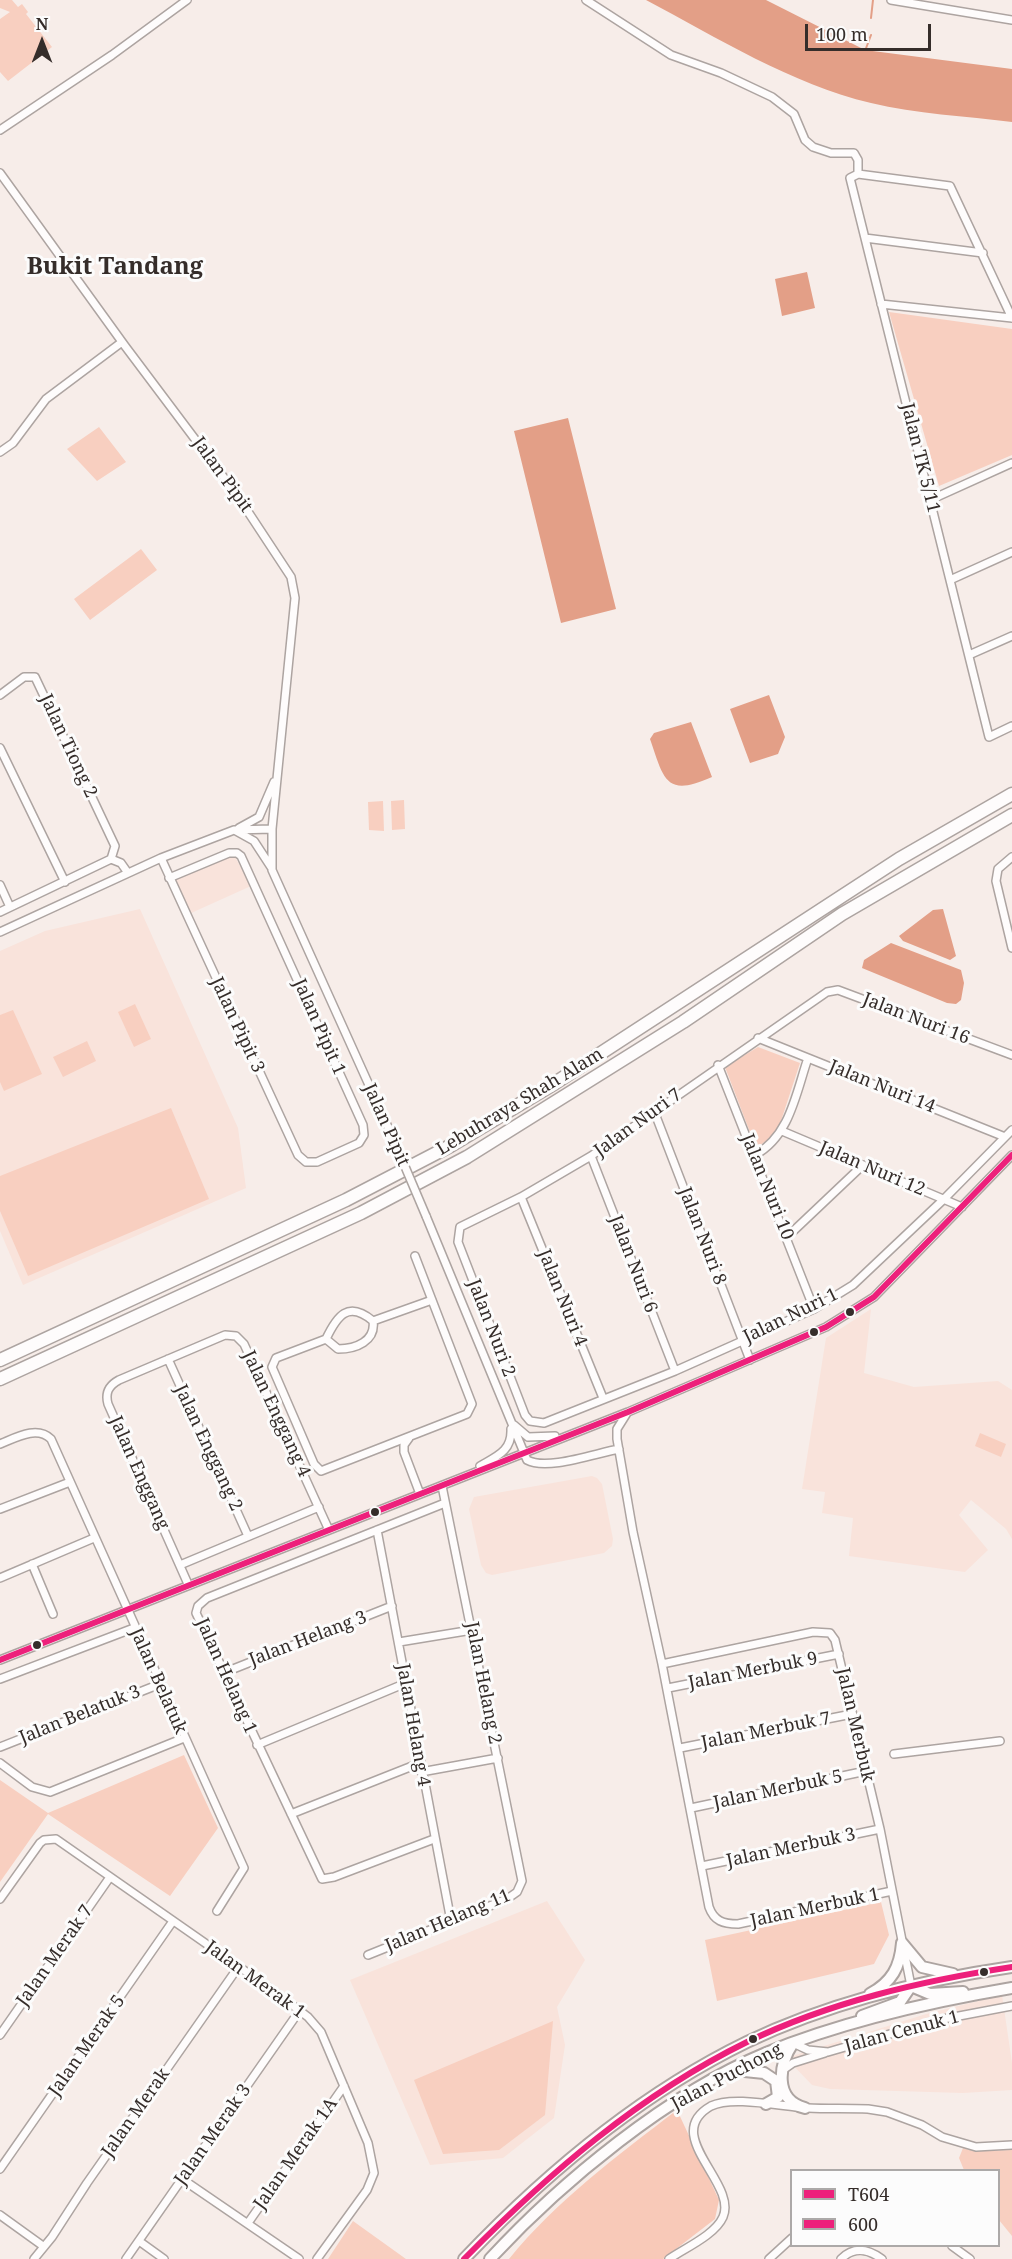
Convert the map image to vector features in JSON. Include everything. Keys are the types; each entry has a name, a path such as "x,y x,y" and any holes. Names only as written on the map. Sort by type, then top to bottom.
{"highway":[{"name":"Lebuhraya Shah Alam","path":"0,1360 346,1200 450,1146 555,1083 899,859 1012,794"},
{"name":"Lebuhraya Shah Alam","path":"0,1379 361,1213 467,1157 683,1022 842,914 1012,814"}],"main road":[{"path":"902,1943 922,1967 962,1976"},
{"path":"842,2006 872,1993 890,1979 897,1969 902,1943"},
{"name":"Jalan Puchong","path":"464,2259 515,2206 590,2143 661,2091 746,2043 785,2025 911,1986 1012,1967"},
{"path":"850,2024 864,2015 900,2002 911,1986 930,1994 965,1992 975,1994"},
{"name":"Jalan Puchong","path":"490,2259 523,2223 606,2152 688,2094 732,2070 793,2043 850,2024 975,1994 1012,1988"},
{"path":"793,2043 783,2058 782,2084 788,2098 805,2108"},
{"path":"732,2070 764,2073 776,2081 778,2097 766,2104"}],"street":[{"path":"0,130 112,56 187,0"},
{"path":"586,0 671,56 714,70 772,97 794,114 805,140 813,147 831,153 854,153 858,160 858,174 950,186 1012,318"},
{"path":"891,0 1012,20"},
{"name":"Jalan Pipit","path":"0,173 122,342 237,495 291,577 295,598 272,829 273,870 295,925 392,1136 523,1452"},
{"name":"Jalan TK 5/11","path":"858,174 850,178 989,737 1012,726"},
{"path":"865,238 983,253"},
{"path":"882,304 1012,318"},
{"path":"0,452 13,443 46,399 122,342"},
{"path":"930,500 1012,463"},
{"path":"950,580 1012,552"},
{"path":"969,655 1012,636"},
{"name":"Jalan Tiong 2","path":"0,695 24,677 35,677 115,846 113,857"},
{"path":"0,748 65,882"},
{"path":"0,932 161,858 234,830 259,817 278,773"},
{"path":"234,830 272,829"},
{"path":"234,830 254,841 273,870"},
{"name":"Jalan Pipit 1","path":"170,878 233,852 241,856 363,1125 364,1135 359,1143 334,1154"},
{"path":"0,912 113,857 128,873"},
{"path":"1012,857 998,869 996,880 1012,948"},
{"name":"Jalan Pipit 3","path":"161,858 298,1155 306,1162 316,1162 334,1154"},
{"path":"0,885 10,907"},
{"name":"Jalan Nuri 16","path":"821,995 838,990 1012,1055"},
{"name":"Jalan Nuri 7","path":"458,1242 460,1227 521,1197 591,1156 821,995"},
{"name":"Jalan Nuri 14","path":"758,1038 1005,1137"},
{"path":"755,1155 771,1146 782,1131 808,1058"},
{"name":"Jalan Nuri 10","path":"718,1065 814,1309"},
{"name":"Jalan Nuri 8","path":"654,1111 750,1360"},
{"name":"Jalan Nuri 1","path":"525,1414 530,1420 544,1423 675,1371 814,1309 853,1285 944,1199 1012,1130"},
{"name":"Jalan Nuri 12","path":"782,1131 962,1207"},
{"path":"0,1660 328,1528 452,1482 628,1412 826,1327 874,1297 1012,1155"},
{"name":"Jalan Nuri 6","path":"591,1156 675,1371"},
{"path":"787,1237 863,1165"},
{"name":"Jalan Nuri 4","path":"521,1197 603,1398"},
{"name":"Jalan Nuri 2","path":"458,1242 525,1414"},
{"path":"326,1339 338,1349 352,1347 370,1339 374,1333 373,1321 364,1314 347,1312 336,1319 326,1339 276,1358 272,1367 314,1464 321,1471 471,1411 472,1404 415,1256"},
{"path":"373,1321 432,1300"},
{"name":"Jalan Enggang 4","path":"168,1359 225,1335 236,1336 241,1340 328,1528"},
{"name":"Jalan Enggang 2","path":"168,1359 249,1536"},
{"name":"Jalan Enggang","path":"168,1359 113,1383 107,1393 107,1399 188,1584"},
{"path":"628,1412 617,1429 619,1449 633,1532 668,1688 702,1866"},
{"path":"510,1421 528,1437 543,1438 569,1434"},
{"path":"452,1482 504,1452 511,1436 510,1421"},
{"name":"Jalan Belatuk","path":"0,1444 25,1434 40,1432 51,1439 134,1628 244,1868 217,1911"},
{"path":"410,1437 404,1445 404,1452 420,1494"},
{"path":"387,1446 404,1452"},
{"path":"523,1452 527,1460 541,1464 619,1449"},
{"path":"0,1509 70,1482"},
{"name":"Jalan Helang 2","path":"441,1486 522,1881"},
{"name":"Jalan Helang 1","path":"434,1839 334,1877 322,1879 317,1873 198,1620 198,1606 207,1598 445,1503"},
{"path":"180,1565 319,1507"},
{"name":"Jalan Helang 4","path":"377,1530 434,1839 452,1921"},
{"path":"0,1578 94,1538"},
{"path":"32,1564 53,1614"},
{"name":"Jalan Helang 3","path":"223,1673 392,1606"},
{"path":"0,1679 134,1628"},
{"path":"399,1642 472,1630"},
{"name":"Jalan Merbuk","path":"663,1664 820,1631 833,1637 880,1829 911,1986"},
{"name":"Jalan Merbuk 9","path":"668,1688 839,1654"},
{"name":"Jalan Belatuk 3","path":"0,1747 160,1683"},
{"path":"257,1745 406,1683"},
{"name":"Jalan Merbuk 7","path":"680,1748 852,1714"},
{"path":"0,1762 32,1787 50,1792 184,1738"},
{"path":"894,1754 1000,1741"},
{"path":"422,1772 498,1758"},
{"path":"291,1814 420,1763"},
{"name":"Jalan Merbuk 5","path":"691,1808 866,1772"},
{"name":"Jalan Merbuk 3","path":"702,1866 880,1829"},
{"name":"Jalan Merak 1","path":"0,1899 36,1848 45,1840 56,1839 300,2010 321,2032 368,2143 374,2173 367,2190 317,2259"},
{"name":"Jalan Merbuk 1","path":"702,1866 709,1907 714,1918 721,1923 738,1924 892,1891"},
{"name":"Jalan Merak 7","path":"0,2035 110,1877"},
{"name":"Jalan Helang 11","path":"368,1954 513,1896 522,1881"},
{"name":"Jalan Merak 5","path":"0,2169 173,1922"},
{"name":"Jalan Merak","path":"34,2259 52,2237 87,2183 239,1966"},
{"name":"Jalan Cenuk 1","path":"793,2043 808,2050 828,2052 938,2020 1012,2006"},
{"name":"Jalan Merak 3","path":"126,2259 300,2010"},
{"path":"781,2072 793,2062 828,2052"},
{"name":"Jalan Merak 1A","path":"248,2223 344,2086"},
{"path":"669,2259 716,2227 725,2211 723,2193 696,2147 694,2137 699,2119 712,2106 766,2104 886,2112 922,2125 958,2142 976,2147 1012,2145"},
{"path":"182,2179 298,2259"},
{"path":"0,2215 43,2246"},
{"path":"769,2259 790,2240"},
{"path":"139,2241 164,2259"},
{"path":"953,2247 970,2259"},
{"path":"841,2259 854,2251 873,2249 882,2259"}],"shaded area":[{"path":"0,0 12,0 18,7 22,4 28,12 26,14 52,47 8,81 0,72 0,19 10,12 0,8"},
{"path":"646,0 766,0 865,50 1012,69 1012,122 906,110 841,95 756,59"},
{"path":"807,272 815,308 782,316 775,279"},
{"path":"889,312 1012,329 1012,455 939,486"},
{"path":"568,418 616,609 561,623 514,431"},
{"path":"99,427 126,462 97,481 67,449"},
{"path":"141,549 157,570 90,620 74,599"},
{"path":"769,695 785,737 778,754 750,763 730,709"},
{"path":"691,722 712,777 684,786 675,785 663,774 650,739 654,733"},
{"path":"404,800 405,829 392,830 391,801"},
{"path":"383,801 384,831 369,830 368,802"},
{"path":"234,855 251,886 189,914 174,879"},
{"path":"140,909 238,1128 246,1188 23,1285 0,1231 0,951 45,931"},
{"path":"943,909 956,956 950,960 903,941 899,936 933,910"},
{"path":"891,943 961,970 964,983 961,1000 956,1004 947,1003 862,968 864,960"},
{"path":"135,1004 151,1039 134,1047 118,1012"},
{"path":"13,1010 42,1074 4,1091 0,1082 0,1015"},
{"path":"87,1041 96,1061 63,1077 53,1057"},
{"path":"758,1047 800,1063 777,1133 756,1148 725,1067"},
{"path":"171,1108 209,1199 28,1276 0,1211 0,1176"},
{"path":"871,1309 864,1373 914,1387 998,1381 1012,1390 1012,1539 1006,1529 971,1500 959,1515 988,1550 965,1572 849,1556 853,1518 822,1513 825,1492 802,1489 826,1338"},
{"path":"980,1433 1006,1444 1001,1457 975,1446"},
{"path":"592,1476 602,1484 613,1539 612,1546 604,1553 492,1575 486,1573 481,1565 469,1509 474,1497"},
{"path":"184,1755 218,1828 170,1896 48,1814 0,1882 0,1780 48,1813"},
{"path":"547,1901 585,1960 557,2007 565,2045 554,2118 503,2158 430,2165 350,1980"},
{"path":"881,1902 889,1935 874,1964 717,2001 705,1940"},
{"path":"1002,1995 1012,2063 1012,2090 963,2093 830,2089 812,2085 786,2058 926,2014"},
{"path":"553,2021 545,2115 499,2150 443,2154 414,2080"},
{"path":"677,2110 719,2200 715,2219 663,2259 509,2259 567,2198"},
{"path":"963,2148 973,2151 1012,2150 1012,2236 1000,2221 1000,2169 964,2169 959,2158"},
{"path":"353,2221 406,2259 328,2259"}],"waterway":[{"path":"871,18 873,0"},
{"path":"865,51 871,35"}],"transit line":[{"name":"T604","path":"0,1660 628,1412 826,1327 874,1297 1012,1155"},
{"name":"600","path":"464,2259 528,2197 596,2138 669,2086 707,2063 778,2028 843,2004 910,1986 1012,1967"}],"district":[{"name":"Bukit Tandang","path":"115,267"}]}
